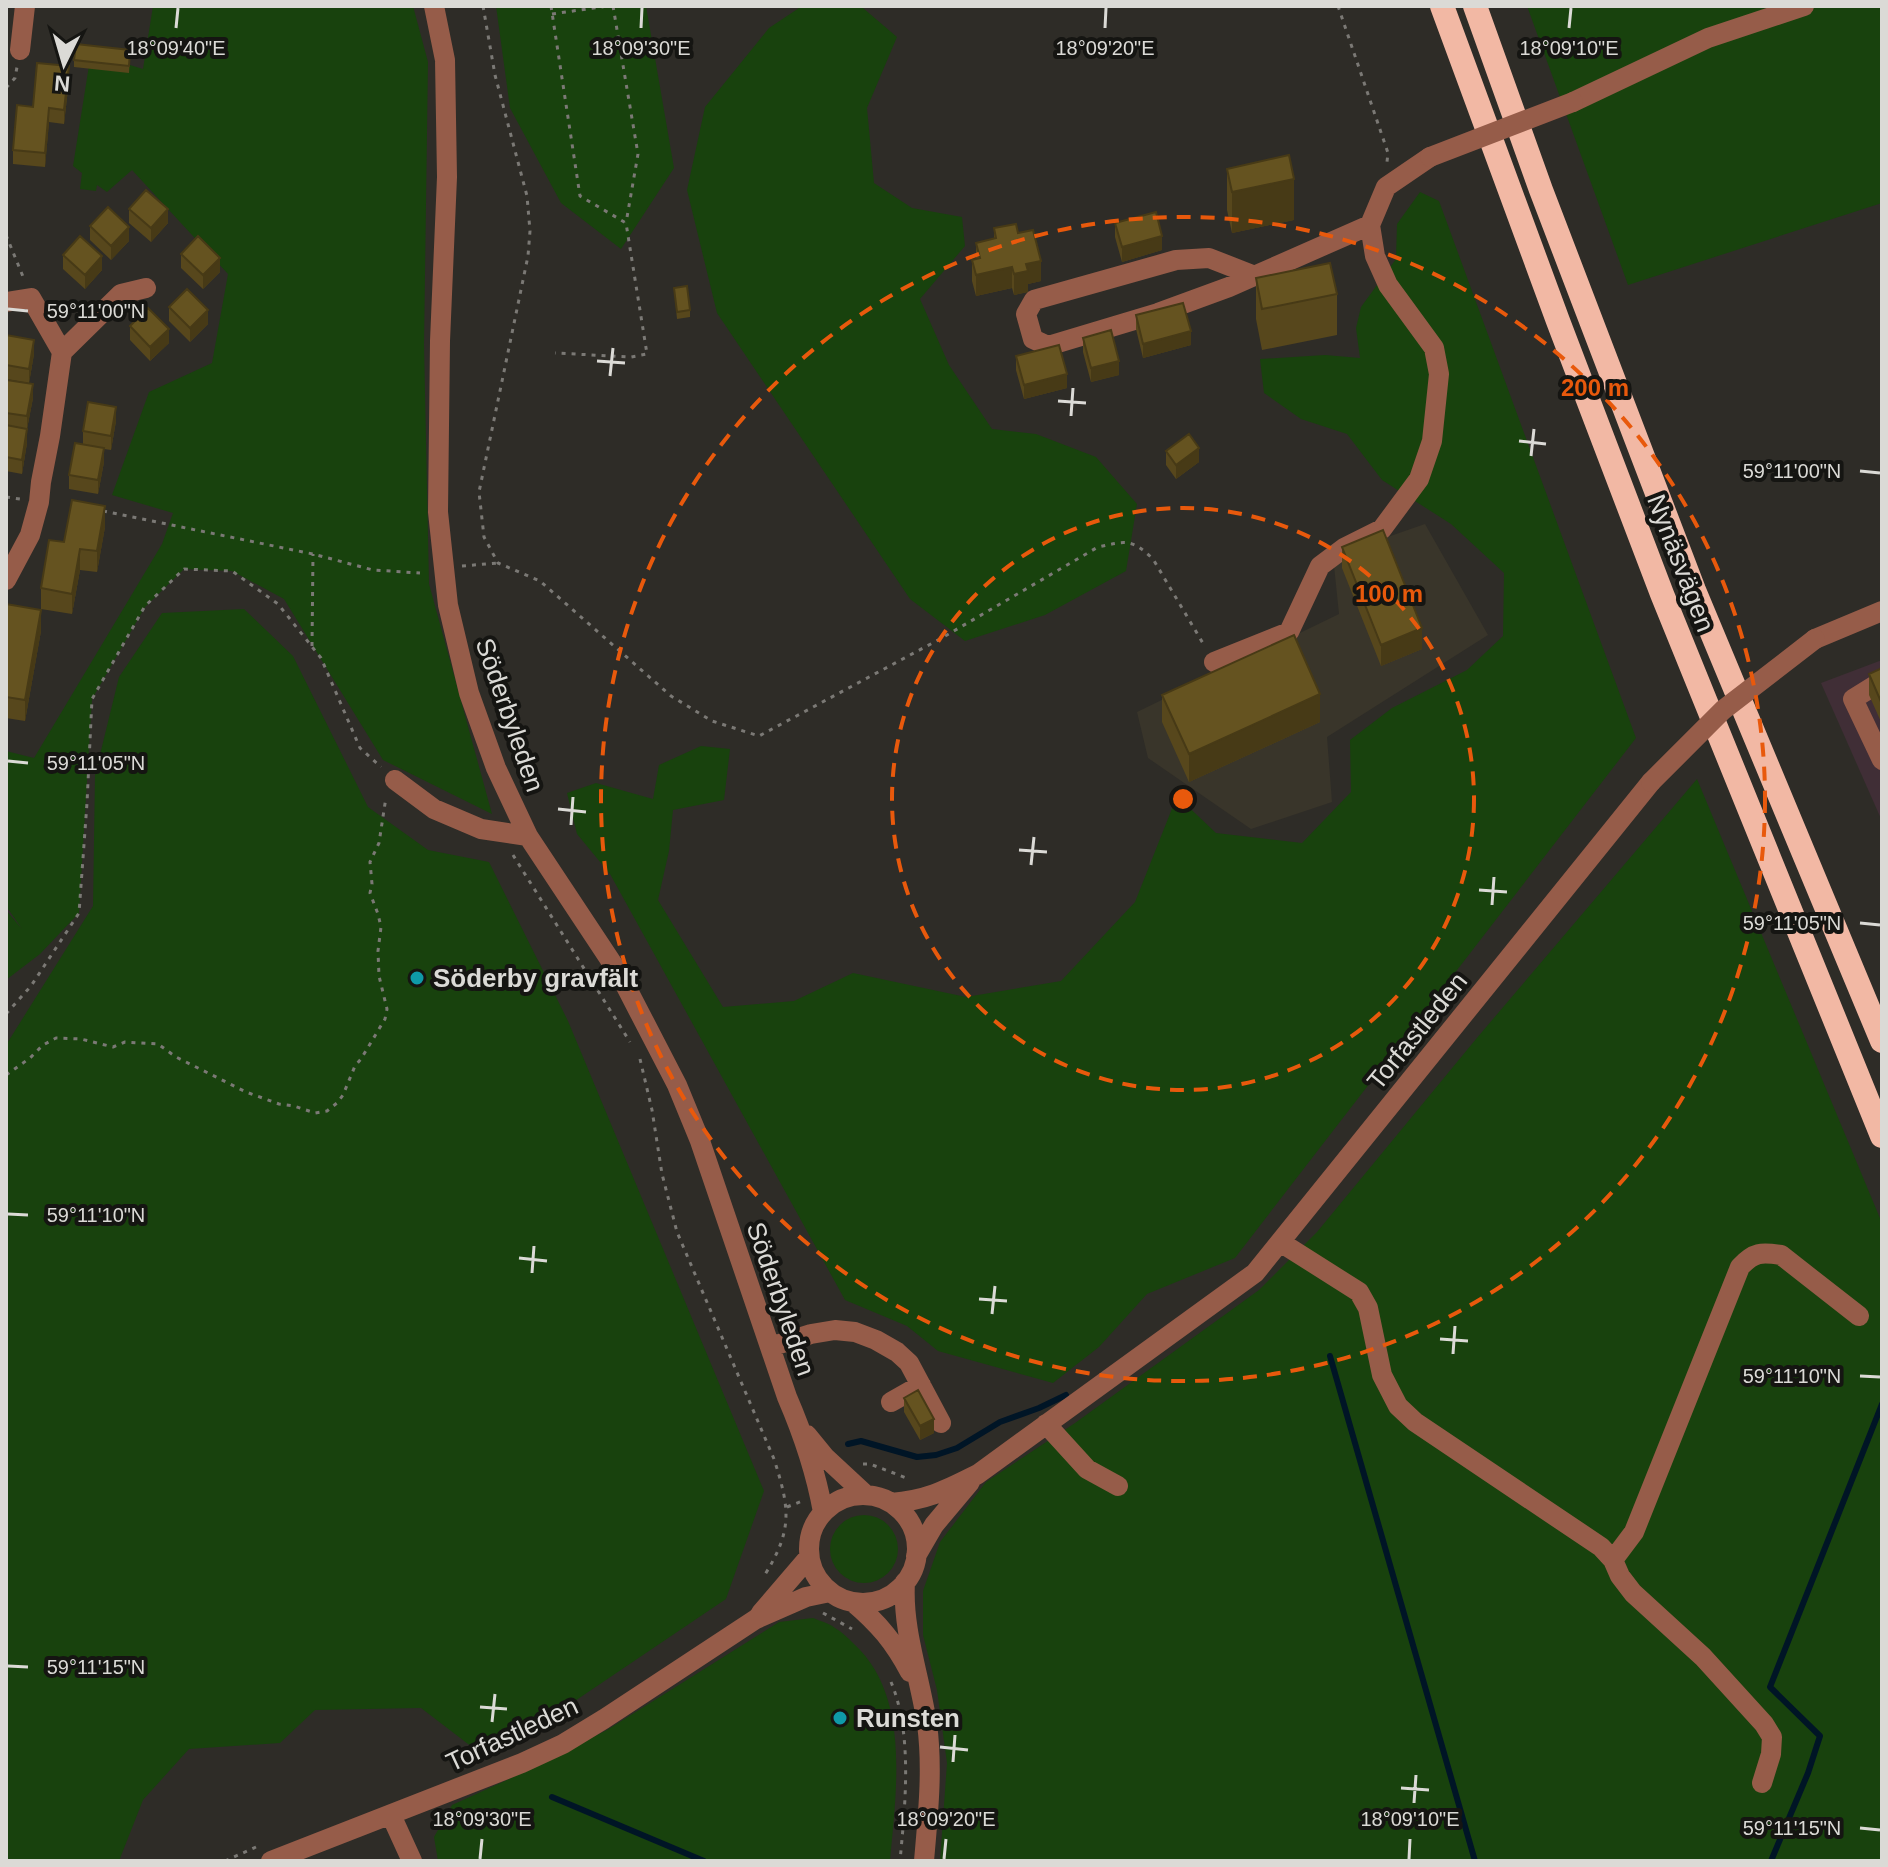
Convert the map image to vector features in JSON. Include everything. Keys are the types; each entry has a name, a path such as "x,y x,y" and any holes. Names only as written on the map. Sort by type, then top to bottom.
{"highway":[{"name":"Nynäsvägen","path":"1442,6 1662,594 1882,1136"},
{"name":"Nynäsvägen","path":"1475,7 1541,190 1694,590 1882,1041"}],"street":[{"path":"20,50 25,6"},
{"name":"Söderbyleden","path":"434,6 445,60 447,177 440,341 438,512 448,605 469,693 496,768 528,836 620,975 677,1085 700,1141 799,1426 823,1512"},
{"path":"1214,662 1289,632 1320,566 1344,548 1382,529 1419,479 1432,441 1439,374 1434,348 1388,285 1375,256 1370,225 1386,187 1430,157 1573,102 1708,38 1804,6"},
{"path":"1255,276 1209,258 1176,260 1034,300 1026,314 1033,339 1048,346 1158,313 1229,287 1255,276 1370,225"},
{"path":"6,580 30,535 39,502 62,352 121,294 146,288"},
{"path":"6,302 31,298 62,352"},
{"name":"Torfastleden","path":"891,1503 939,1494 978,1474 1255,1273 1651,782 1723,710 1815,639 1882,611"},
{"path":"1882,681 1853,699 1882,760"},
{"path":"395,780 434,809 481,829 528,836"},
{"path":"1280,1242 1359,1292 1368,1308 1382,1375 1398,1406 1415,1422 1601,1547 1613,1560 1633,1593 1703,1657 1764,1724 1772,1737 1771,1754 1762,1783"},
{"path":"1613,1560 1634,1532 1740,1267 1751,1256 1766,1253 1781,1255 1859,1316"},
{"path":"770,1347 835,1330 855,1332 876,1340 909,1363 941,1423"},
{"path":"891,1402 921,1385"},
{"path":"1046,1424 1087,1469 1118,1486"},
{"name":"Söderbyleden","path":"799,1426 825,1457 866,1495"},
{"name":"Torfastleden","path":"916,1556 934,1525 978,1474"},
{"path":"853,1602 868,1603 895,1593 914,1566 914,1532 901,1511 879,1497 850,1496 835,1502 823,1512 811,1533 809,1557 820,1582 830,1592 853,1602 872,1618 896,1646 920,1690"},
{"name":"Torfastleden","path":"756,1619 809,1557"},
{"path":"905,1582 904,1603 926,1722 930,1764 924,1861"},
{"name":"Torfastleden","path":"269,1852 391,1815 563,1744 756,1619 806,1597 830,1592"},
{"path":"391,1815 412,1861"}],"path":[{"path":"483,6 495,75 527,196 530,231 528,256 479,492 484,537 498,563"},
{"path":"551,6 580,196 626,223"},
{"path":"552,14 610,6 638,154 626,223 647,354 631,357 555,353"},
{"path":"1338,6 1388,153 1386,187"},
{"path":"6,235 31,298"},
{"path":"6,497 39,502"},
{"path":"98,510 313,554 373,570 420,573"},
{"path":"458,567 498,563 540,581 671,696 712,721 759,736 940,639 1098,547 1124,541 1142,549 1153,559 1214,662"},
{"path":"312,647 313,554"},
{"path":"6,1014 31,986 79,913 92,699 145,606 184,569 232,571 278,604 321,658 360,748 395,780 387,793 379,843 370,862 370,893 381,927 379,976 387,1009 385,1019 355,1066 343,1095 327,1111 315,1113 246,1092 176,1057 158,1044 125,1042 113,1047 81,1039 56,1038 6,1075"},
{"path":"511,852 632,1044"},
{"path":"639,1055 662,1174 677,1232 774,1459 787,1507 779,1553 762,1580"},
{"path":"842,1473 861,1464 870,1464 908,1479 921,1479"},
{"path":"787,1507 819,1490"},
{"path":"806,1597 814,1607 856,1631"},
{"path":"890,1679 898,1704 905,1762 900,1861"},
{"path":"225,1861 269,1852"}],"shaded area":[{"path":"1425,524 1488,635 1327,737 1332,802 1251,829 1148,758 1137,712 1339,614 1333,556"},
{"path":"1882,660 1882,821 1821,683"}],"green space":[{"path":"153,6 413,6 428,62 424,345 429,584 492,814 383,760 284,599 232,571 184,569 145,607 92,699 79,913 40,954 6,980 6,910 22,929 6,906 6,751 34,758 162,544 173,513 112,495 149,392 212,363 228,274 132,170 107,192 97,185 96,191 80,189 82,173 73,166 91,53 143,69"},
{"path":"496,6 646,6 674,168 621,249 561,203 510,108"},
{"path":"802,6 863,8 897,37 867,108 874,183 912,208 962,217 965,246 920,299 949,365 992,429 1036,434 1096,457 1137,504 1126,571 1045,615 965,641 910,599 717,313 687,190 705,107 769,28"},
{"path":"1527,6 1882,6 1882,203 1628,285"},
{"path":"1420,192 1439,201 1636,738 1235,1258 1147,1294 1099,1347 1053,1383 938,1351 907,1326 845,1300 610,874 577,834 567,793 596,783 653,799 659,765 701,746 730,749 724,800 673,810 669,851 658,900 723,1007 794,1001 853,973 966,997 1061,981 1135,902 1177,796 1216,833 1302,843 1351,792 1350,740 1392,708 1467,670 1503,636 1504,573 1451,524 1382,480 1347,434 1301,419 1264,393 1260,359 1325,355 1360,358 1356,328 1361,307 1396,259 1397,224"},
{"path":"244,609 293,656 368,807 428,850 489,862 568,1021 764,1491 726,1599 566,1707 472,1747 421,1708 315,1710 280,1743 189,1749 143,1800 119,1861 6,1861 6,1045 93,906 95,775 119,677 162,613"},
{"path":"1697,779 1882,1223 1882,1861 940,1861 947,1763 937,1690 923,1635 923,1591 940,1542 986,1482 1075,1423 1259,1290 1317,1232"},
{"path":"857,1515 871,1515 883,1520 893,1530 898,1549 893,1568 883,1578 871,1583 857,1583 845,1578 835,1568 830,1556 830,1542 835,1530 845,1520"},
{"path":"813,1618 833,1626 854,1644 872,1665 885,1690 896,1746 890,1861 438,1861 434,1837 452,1805 607,1730 779,1622"}],"building":[{"path":"76,44 130,50 129,66 74,60"},
{"path":"37,63 69,66 64,110 49,108 45,153 13,150 17,105 33,107"},
{"path":"1289,155 1294,179 1232,192 1227,169"},
{"path":"146,190 168,209 151,228 129,209"},
{"path":"108,207 129,227 111,246 90,226"},
{"path":"1156,212 1162,236 1122,247 1115,223"},
{"path":"1016,224 1018,233 1033,230 1041,261 1026,264 1028,271 1014,274 1012,267 976,275 972,260 980,258 976,243 996,238 994,228"},
{"path":"80,236 102,256 85,275 63,255"},
{"path":"198,236 220,258 203,275 181,254"},
{"path":"1330,263 1337,294 1262,309 1256,278"},
{"path":"687,286 690,310 677,312 674,288"},
{"path":"187,289 208,310 190,328 169,307"},
{"path":"1183,303 1191,331 1143,344 1136,315"},
{"path":"148,308 169,329 150,347 130,326"},
{"path":"1111,330 1119,361 1091,368 1083,338"},
{"path":"6,335 34,340 29,369 6,365"},
{"path":"1059,345 1067,374 1024,385 1016,356"},
{"path":"7,380 33,384 27,416 6,413"},
{"path":"88,402 116,407 111,436 83,431"},
{"path":"6,425 27,429 22,460 6,457"},
{"path":"1189,434 1199,448 1176,465 1166,451"},
{"path":"75,443 104,448 98,480 69,475"},
{"path":"72,500 105,506 97,551 80,549 72,594 41,588 49,540 64,542"},
{"path":"1383,530 1422,628 1381,645 1342,547"},
{"path":"6,604 41,610 25,700 6,697"},
{"path":"1294,635 1320,694 1189,754 1162,695"},
{"path":"1882,668 1882,704 1869,674"},
{"path":"918,1390 934,1419 920,1426 904,1398"}],"waterway":[{"path":"1330,1356 1475,1861"},
{"path":"848,1444 861,1441 917,1457 936,1455 957,1448 1000,1422 1066,1395"},
{"path":"1771,1861 1820,1736 1770,1687 1882,1404"},
{"path":"552,1797 704,1861"}],"place":[{"name":"Söderby gravfält","path":"417,978"},
{"name":"Runsten","path":"840,1718"}]}
